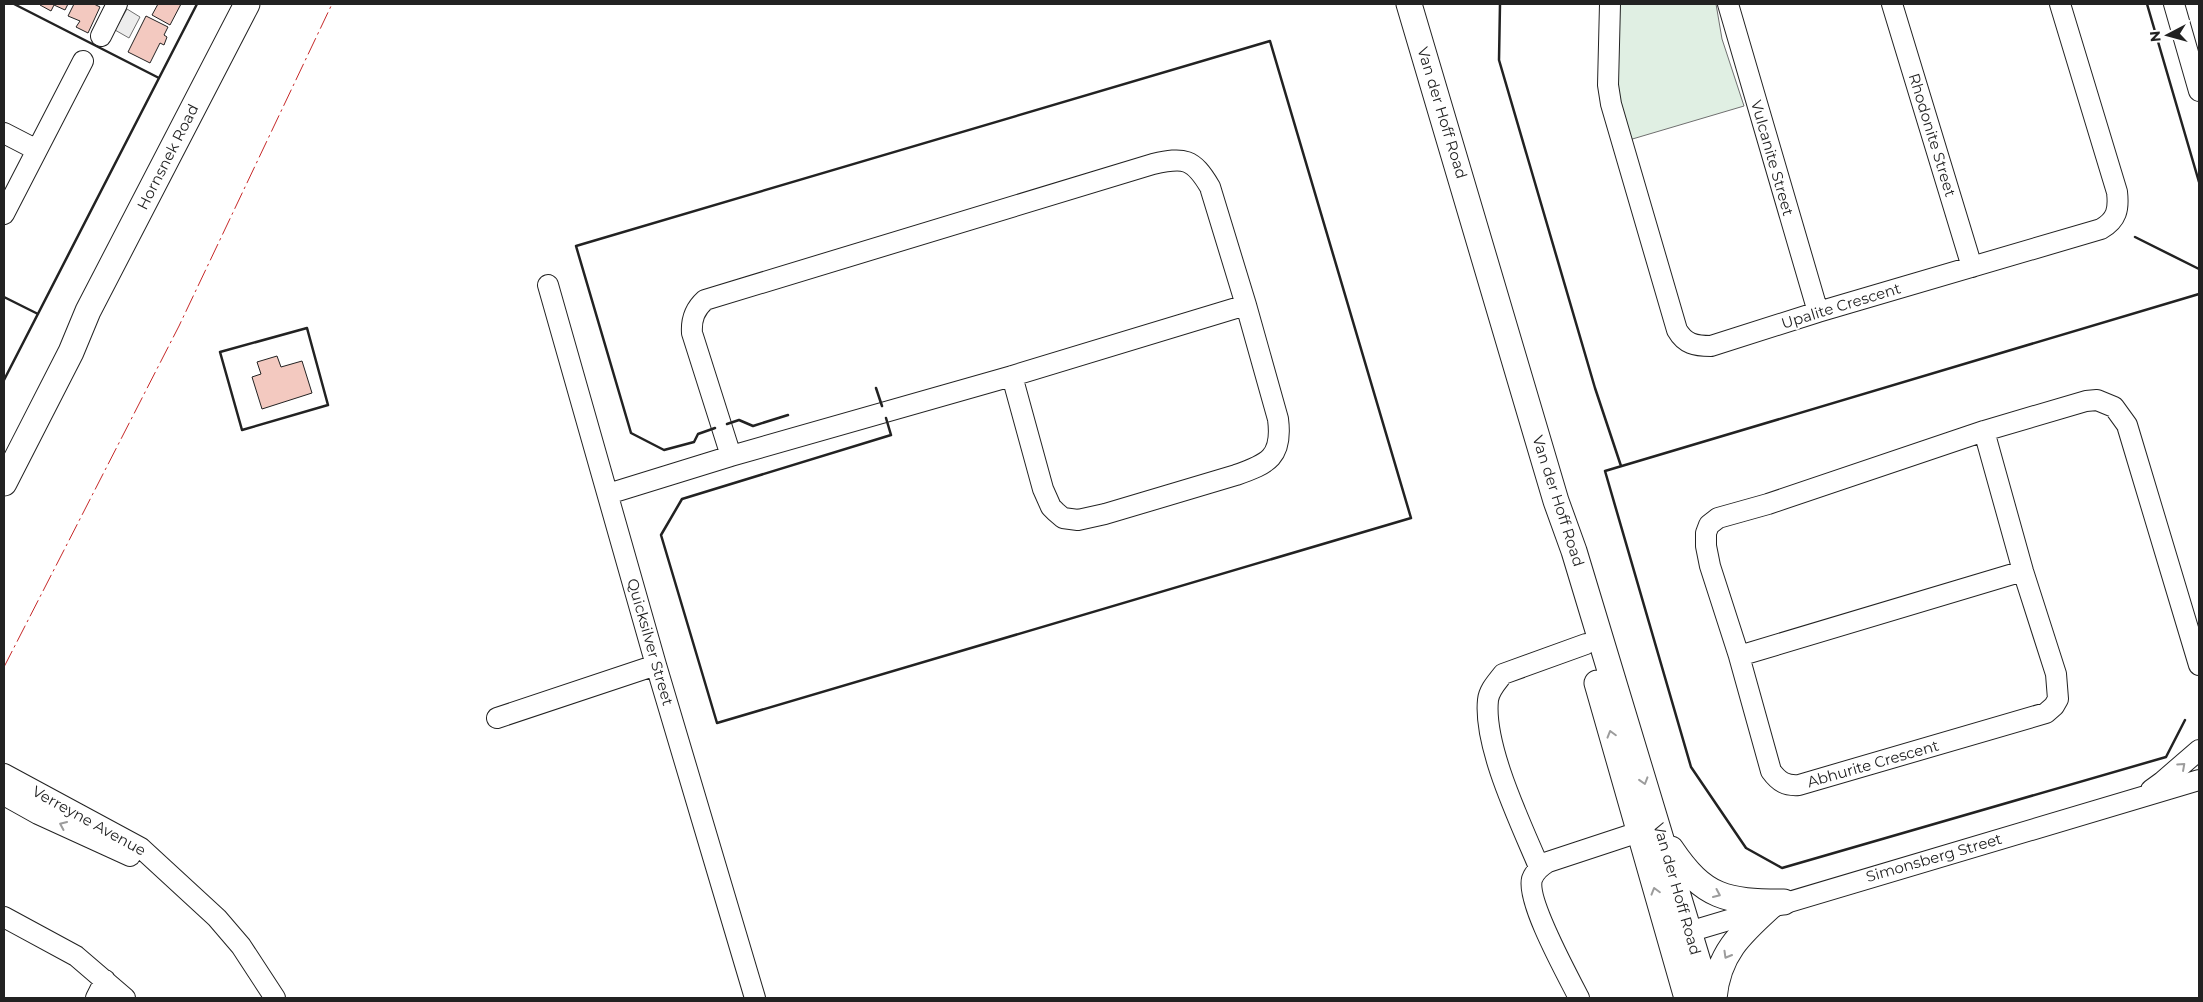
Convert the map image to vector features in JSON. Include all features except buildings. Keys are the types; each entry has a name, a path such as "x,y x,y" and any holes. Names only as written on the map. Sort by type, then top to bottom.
{"main road":[{"name":"Hornsnek Road","path":"4,483 70,352 88,311 247,4"},
{"name":"Van der Hoff Road","path":"1396,4 1586,644 1650,833"},
{"name":"Van der Hoff Road","path":"1409,4 1556,501 1574,550 1679,934 1687,998"},
{"name":"Hornsnek Road","path":"4,454 57,354 88,311"},
{"path":"1650,833 1707,889 1725,897 1747,902 1777,904"},
{"path":"1714,998 1718,972 1728,950 1744,931 1777,904"},
{"name":"Van der Hoff Road","path":"1679,934 1709,998"}],"street":[{"path":"101,36 117,4"},
{"name":"Upalite Crescent","path":"1610,4 1608,85 1611,104 1677,330 1686,342 1696,346 1711,346 1818,312 2100,230 2112,222 2118,202 2116,192 2060,4"},
{"name":"Vulcanite Street","path":"1728,4 1818,312"},
{"name":"Rhodonite Street","path":"1892,4 1972,267"},
{"path":"2174,4 2199,91"},
{"path":"4,214 83,61"},
{"path":"4,133 37,150"},
{"path":"731,456 692,333 694,315 698,307 706,300 1153,164 1173,159 1181,160 1200,170 1210,187 1246,305 1275,410 1280,434 1278,446 1271,458 1252,470 1105,514 1078,520 1063,518 1050,507 1045,494 1012,376"},
{"name":"Quicksilver Street","path":"548,285 656,665 755,998"},
{"path":"608,494 731,456 1012,376 1246,305"},
{"name":"Abhurite Crescent","path":"1984,431 2023,571 2056,674 2058,699 2046,713 1799,785 1789,786 1778,781 1772,771 1707,552 1706,533 1709,525 1718,518 1768,504 1984,431 2086,401 2097,400 2114,407 2127,426 2199,664"},
{"path":"1739,656 2023,571"},
{"path":"1540,867 1512,802 1496,758 1488,719 1488,698 1494,685 1503,674 1586,644"},
{"path":"497,718 656,665"},
{"path":"2134,800 2162,782 2199,750"},
{"name":"Verreyne Avenue","path":"4,774 142,848 210,911 229,932 241,946 275,998"},
{"name":"Simonsberg Street","path":"1679,934 2199,780"},
{"name":"Verreyne Avenue","path":"4,795 38,814 170,874"},
{"path":"1579,998 1549,936 1533,897 1532,879 1540,867 1555,859 1650,833"},
{"path":"4,917 76,956 125,998"},
{"path":"96,998 105,980"}],"green space":[{"path":"1614,4 1716,4 1722,39 1744,106 1629,140 1615,101"}],"shaded area":[{"path":"127,9 140,17 129,38 115,30"}],"wall":[{"path":"14,4 159,78"},
{"path":"4,380 197,4"},
{"path":"1500,4 1499,60 1595,388 1621,466"},
{"path":"2147,4 2199,182"},
{"path":"715,428 698,434 694,442 664,450 631,433 576,246 1270,41 1411,518 717,723 661,535 682,499 891,435 886,418"},
{"path":"2135,237 2199,269"},
{"path":"2185,720 2166,757 1782,868 1746,848 1691,767 1605,471 2199,294"},
{"path":"4,297 38,314"},
{"path":"307,328 328,405 242,430 220,352 307,328"},
{"path":"876,388 882,406"},
{"path":"727,424 739,420 753,426 788,415"}],"power":[{"path":"4,667 179,326 332,4"}]}
